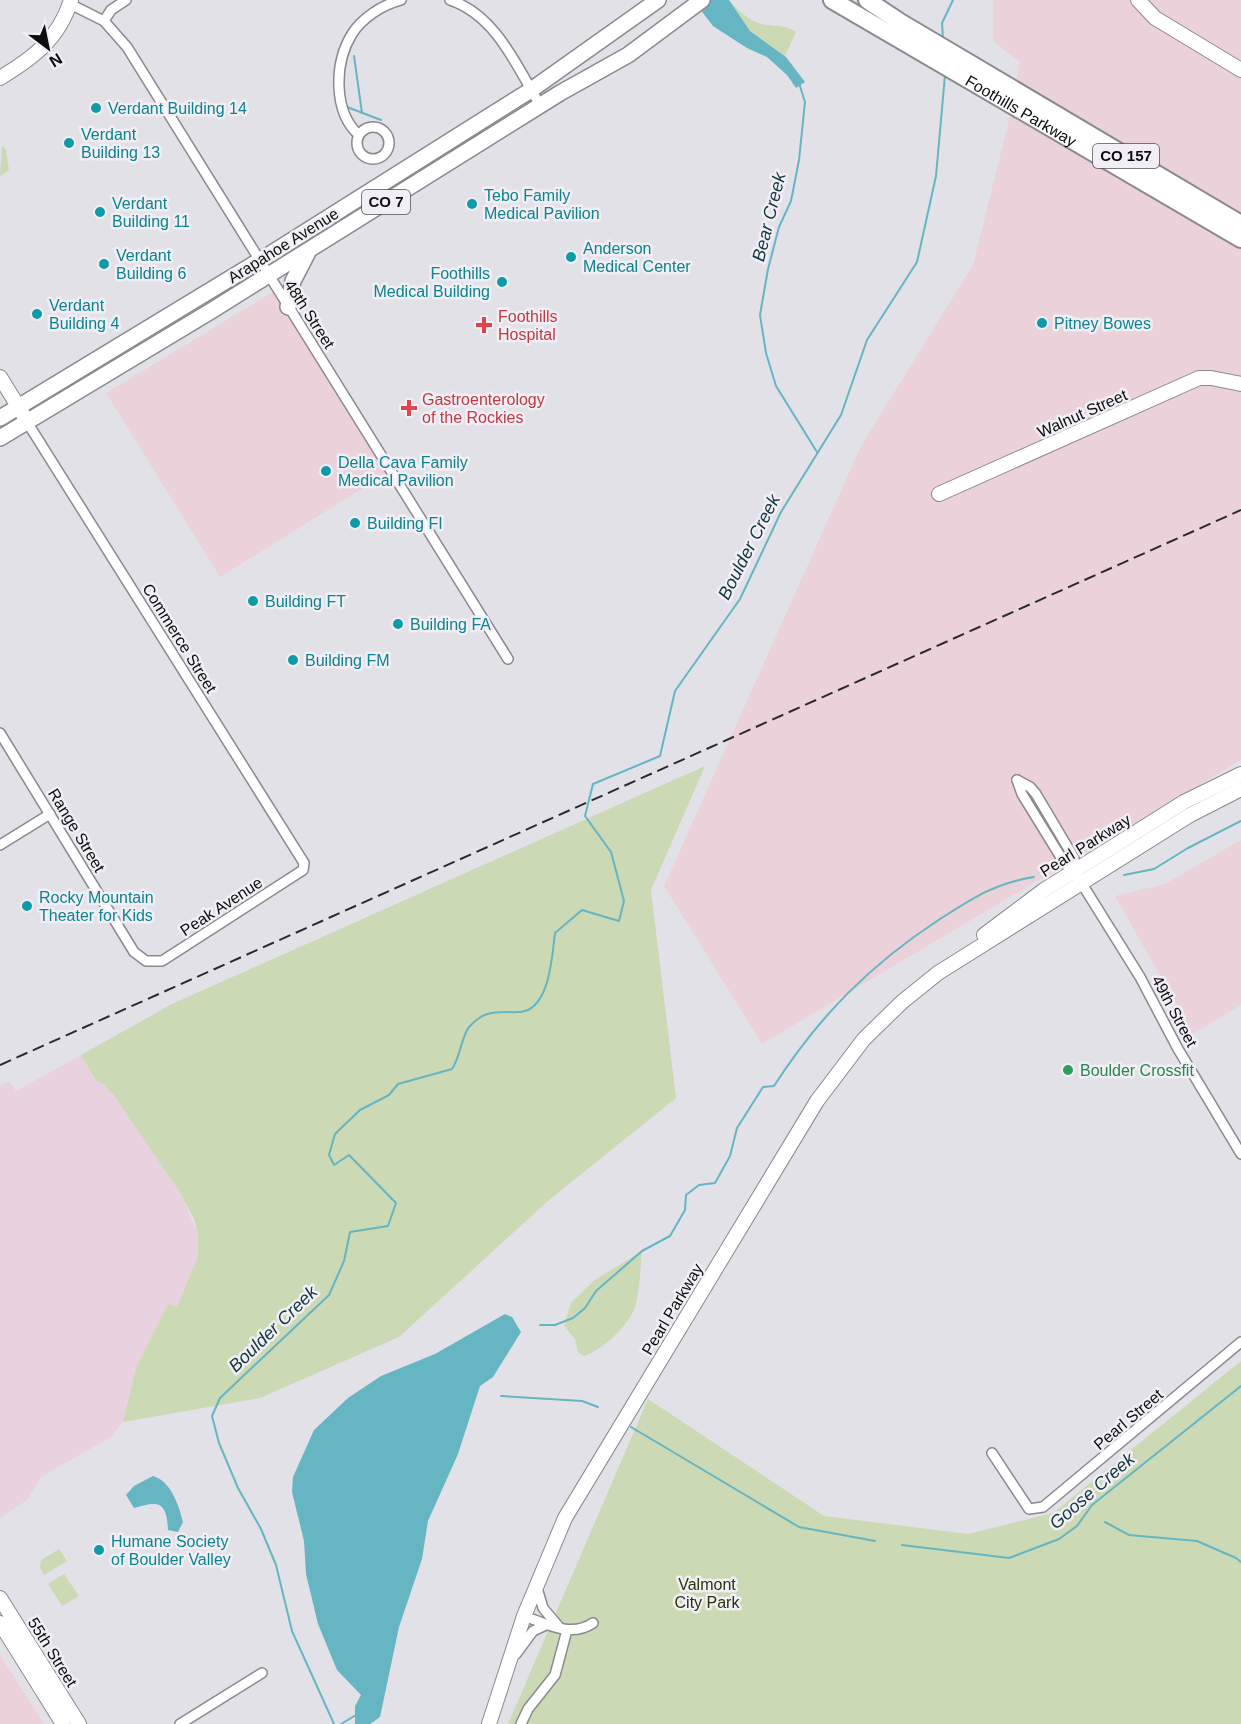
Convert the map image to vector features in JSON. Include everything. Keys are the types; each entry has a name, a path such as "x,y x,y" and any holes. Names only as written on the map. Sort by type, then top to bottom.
{"highway":[{"name":"Foothills Parkway","path":"832,0 1011,107 1241,239"},
{"name":"Foothills Parkway","path":"867,0 900,22 1241,224"}],"main road":[{"name":"Arapahoe Avenue","path":"0,418 259,261 531,90 658,0"},
{"path":"1138,0 1155,18 1241,70"},
{"path":"0,78 38,54 49,43 58,30 70,2"},
{"name":"Arapahoe Avenue","path":"0,438 309,251 540,105 628,56 698,3"},
{"path":"288,307 292,280 309,251"},
{"path":"0,377 27,422"},
{"name":"Walnut Street","path":"939,494 1199,378 1241,384"},
{"name":"Pearl Parkway","path":"489,1724 524,1616 579,1492 817,1101 849,1057 885,1017 919,987 1189,799 1241,774"},
{"name":"Pearl Parkway","path":"1077,877 1241,789"},
{"name":"55th Street","path":"0,1598 79,1724"},
{"name":"55th Street","path":"0,1623 63,1724"}],"street":[{"path":"104,21 111,10 126,0"},
{"path":"359,135 349,123 341,105 340,76 343,58 352,33 362,22 390,4 401,0"},
{"path":"450,0 471,9 487,23 540,105"},
{"name":"48th Street","path":"70,2 104,21 127,47 508,659"},
{"name":"Commerce Street","path":"27,422 304,863 303,870"},
{"name":"Range Street","path":"0,733 134,952 146,961 155,963"},
{"path":"1017,780 1030,787 1047,812 1074,858 1077,877 1065,864 1022,794 1017,780"},
{"path":"0,845 50,814"},
{"name":"Peak Avenue","path":"155,963 208,933 303,870"},
{"name":"49th Street","path":"1077,877 1140,977 1178,1049 1241,1154"},
{"name":"Pearl Street","path":"992,1453 1029,1509 1036,1509 1050,1503 1241,1342"},
{"path":"538,1580 541,1604 564,1629"},
{"path":"524,1616 564,1629 581,1629 593,1623"},
{"path":"507,1669 528,1637 548,1624"},
{"path":"521,1724 528,1709 555,1675 564,1629"},
{"path":"180,1724 262,1673"}],"shaded area":[{"path":"993,0 1241,0 1241,760 762,1044 664,886 862,444 973,265 1010,116 1020,62 993,41"},
{"path":"273,292 386,474 220,577 106,393"},
{"path":"1241,840 1241,1005 1193,1034 1115,896 1165,884"},
{"path":"81,1055 97,1082 104,1084 113,1094 179,1191 198,1233 198,1256 177,1307 168,1304 123,1422 111,1437 41,1477 27,1500 0,1518 0,1085 9,1081 16,1091"},
{"path":"0,1655 44,1724 0,1724"}],"green space":[{"path":"730,2 752,20 762,24 786,27 796,32 785,56 750,31"},
{"path":"2,145 6,150 9,170 0,176"},
{"path":"705,766 651,890 676,1098 549,1200 399,1337 260,1398 123,1422 136,1368 168,1304 177,1307 198,1256 198,1233 194,1219 179,1191 113,1094 104,1084 97,1082 81,1055 172,1004"},
{"path":"642,1251 638,1291 633,1312 625,1325 612,1338 597,1350 584,1356 578,1352 575,1339 564,1326 571,1303 595,1280"},
{"name":"Valmont City Park","path":"1241,1361 1241,1724 508,1724 648,1399 824,1516 968,1534 1053,1513"},
{"path":"59,1549 67,1561 44,1575 40,1568 41,1560"},
{"path":"64,1574 79,1596 62,1606 48,1584"}],"water":[{"path":"693,0 729,0 750,31 786,57 805,82 796,88 787,75 767,57 747,48 713,26"},
{"path":"505,1314 512,1317 521,1332 493,1377 480,1386 458,1454 428,1521 422,1559 399,1627 380,1717 370,1724 355,1724 355,1706 361,1695 337,1670 318,1624 306,1574 304,1541 292,1492 293,1477 314,1430 348,1398 381,1376 435,1354"},
{"path":"153,1476 165,1483 176,1502 183,1522 178,1532 168,1530 166,1513 159,1505 149,1504 134,1508 126,1495 134,1486"}],"waterway":[{"name":"Boulder Creek","path":"943,39 942,23 953,0"},
{"path":"354,56 362,113"},
{"name":"Boulder Creek","path":"334,1724 292,1631 276,1565 261,1529 238,1488 219,1443 212,1416 220,1398 329,1295 344,1261 350,1232 388,1226 396,1203 349,1155 334,1165 329,1155 335,1134 360,1110 389,1095 398,1084 452,1069 469,1027 481,1017 493,1013 520,1012 530,1009 538,1002 548,980 555,933 582,910 619,921 624,901 611,852 585,816 593,784 660,756 675,691 740,599 781,512 841,415 867,340 917,262 936,176 945,75"},
{"name":"Bear Creek","path":"799,83 805,102 799,160 791,201 779,227 768,269 760,315 766,353 776,386 817,452"},
{"path":"347,107 381,120"},
{"path":"1124,875 1154,869 1188,848 1241,821"},
{"path":"540,1325 555,1325 573,1318 585,1308 596,1291 642,1251 670,1236 685,1210 686,1195 699,1185 715,1183 730,1156 737,1128 763,1087 774,1086 828,1014 869,973 915,936 974,898 996,887 1034,877"},
{"name":"Goose Creek","path":"902,1545 1009,1558 1059,1539 1077,1526 1092,1505 1241,1386"},
{"name":"Goose Creek","path":"501,1396 582,1401 598,1407"},
{"name":"Goose Creek","path":"631,1427 799,1527 875,1541"},
{"path":"1105,1522 1129,1535 1197,1541 1241,1562"},
{"path":"341,1724 356,1715"}],"railway":[{"path":"0,1065 1241,510"}],"place":[{"name":"Verdant Building 14","path":"96,108"},
{"name":"Verdant Building 13","path":"69,143"},
{"name":"Tebo Family Medical Pavilion","path":"472,204"},
{"name":"Verdant Building 11","path":"100,212"},
{"name":"Anderson Medical Center","path":"571,257"},
{"name":"Verdant Building 6","path":"104,264"},
{"name":"Foothills Medical Building","path":"502,282"},
{"name":"Verdant Building 4","path":"37,314"},
{"name":"Pitney Bowes","path":"1042,323"},
{"name":"Foothills Hospital","path":"484,325"},
{"name":"Gastroenterology of the Rockies","path":"409,408"},
{"name":"Della Cava Family Medical Pavilion","path":"326,471"},
{"name":"Building FI","path":"355,523"},
{"name":"Building FT","path":"253,601"},
{"name":"Building FA","path":"398,624"},
{"name":"Building FM","path":"293,660"},
{"name":"Rocky Mountain Theater for Kids","path":"27,906"},
{"name":"Boulder Crossfit","path":"1068,1070"},
{"name":"Humane Society of Boulder Valley","path":"99,1550"}]}
